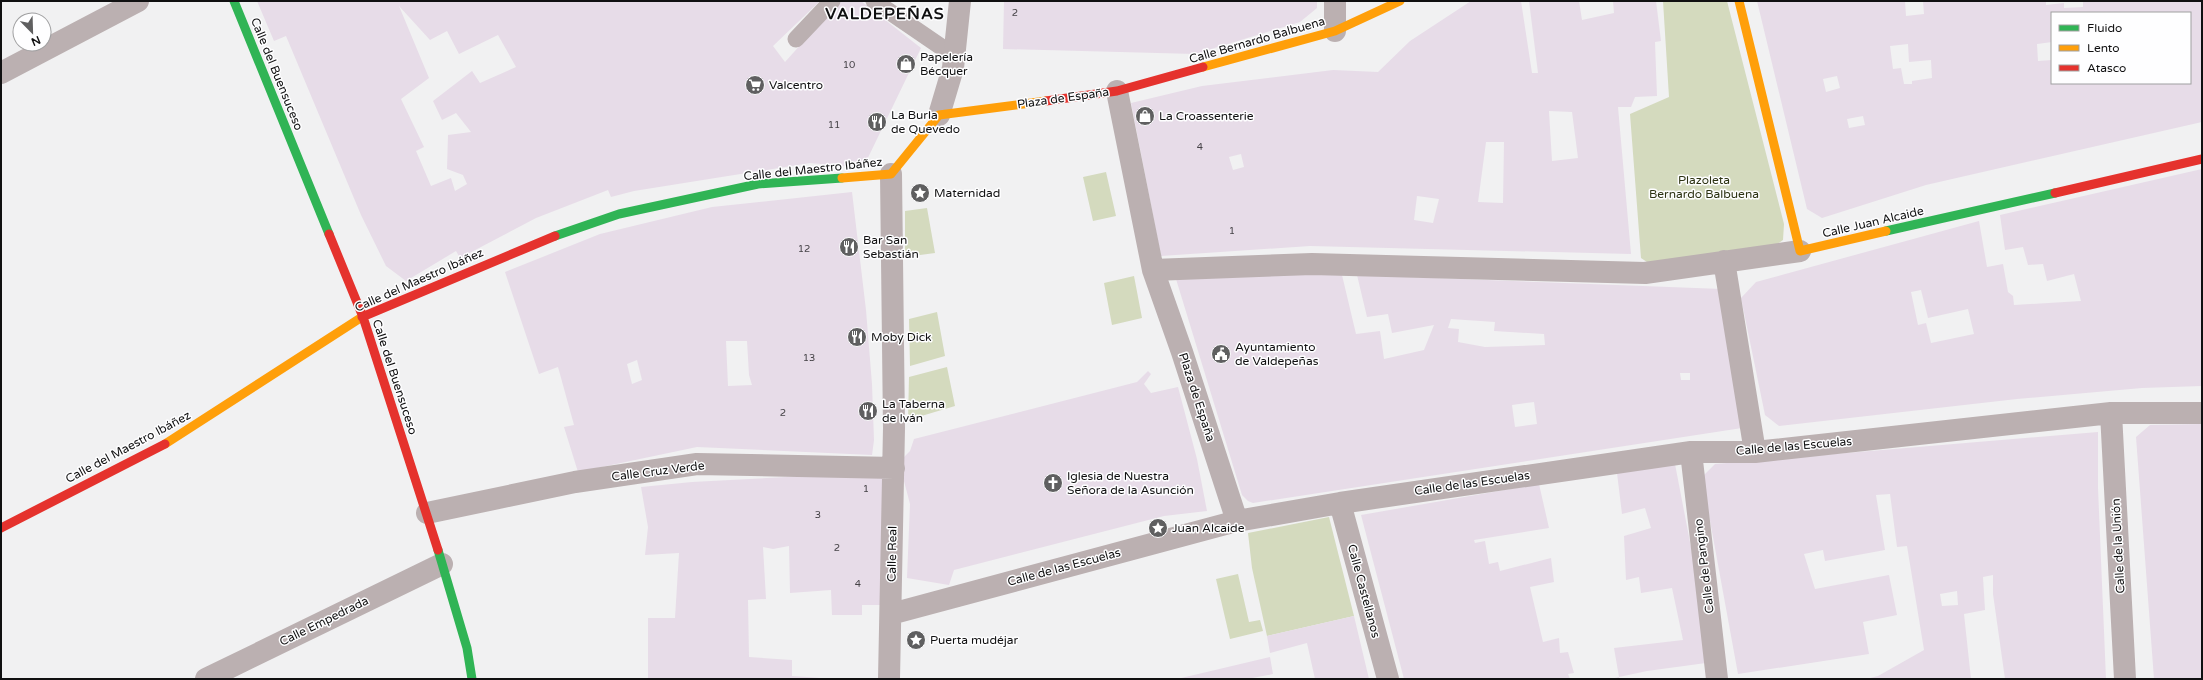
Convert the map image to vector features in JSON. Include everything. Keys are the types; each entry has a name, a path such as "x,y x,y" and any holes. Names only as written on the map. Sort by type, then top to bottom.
{"street":[{"path":"1,73 138,1"},
{"name":"Calle del Buensuceso","path":"234,1 363,317 427,513 467,648 472,679"},
{"path":"892,174 939,115 953,68 953,55 960,1"},
{"path":"1335,1 1335,31"},
{"name":"Calle Bernardo Balbuena","path":"1117,91 1335,31 1400,1"},
{"path":"1153,270 1312,264 1645,273 1800,251 1739,1"},
{"name":"Plaza de España","path":"939,115 1117,91 1153,270 1182,352 1237,521"},
{"name":"Calle Juan Alcaide","path":"1800,251 2202,158"},
{"name":"Calle del Maestro Ibáñez","path":"1,528 170,441 363,317 542,240 619,214 758,184 892,174"},
{"name":"Calle Real","path":"889,679 894,468 892,174"},
{"path":"1724,261 1755,452"},
{"name":"Calle de las Escuelas","path":"891,614 1237,521 1340,503 1691,452 1755,452 2110,413 2202,413"},
{"name":"Calle de la Unión","path":"2110,413 2124,679"},
{"name":"Calle de Pangino","path":"1691,452 1717,679"},
{"name":"Calle Cruz Verde","path":"427,513 575,482 697,464 894,468"},
{"name":"Calle Castellanos","path":"1340,503 1388,679"},
{"name":"Calle Empedrada","path":"206,679 442,564"}],"lane":[{"path":"796,39 832,1"},
{"path":"874,1 953,55"}],"green space":[{"name":"Plazoleta Bernardo Balbuena","path":"1663,1 1727,1 1784,224 1783,240 1773,247 1650,264 1641,258 1630,114 1669,97"},
{"path":"1106,172 1116,216 1093,221 1083,177"},
{"path":"927,208 935,253 905,257 905,211"},
{"path":"1134,276 1142,318 1112,325 1104,283"},
{"path":"937,312 945,356 910,366 909,319"},
{"path":"947,367 955,406 908,420 909,377"},
{"path":"1329,517 1354,616 1267,636 1252,568 1248,533"},
{"path":"1238,574 1249,622 1260,620 1263,631 1230,639 1216,579"}],"building":[{"path":"257,1 820,1 773,46 785,62 840,1 861,1 921,48 863,168 810,163 634,191 611,197 608,190 536,218 460,258 456,251 406,281 386,266 361,215 286,36 274,41","holes":["399,6 430,40 447,31 459,54 498,35 516,67 480,83 472,71 433,101 442,120 456,113 471,132 448,135 447,169 463,175 467,184 455,191 451,178 431,186 416,151 424,147 401,99 429,78"]},
{"path":"1004,1 1317,1 1317,8 1300,22 1195,54 1003,49"},
{"path":"1471,1 1521,1 1532,73 1538,73 1529,1 1579,1 1582,20 1614,13 1613,1 1656,1 1661,41 1655,42 1657,96 1635,97 1631,107 1618,107 1631,254 1310,246 1161,256 1131,103 1202,86 1333,70 1378,72 1410,41","holes":["1549,111 1572,112 1578,158 1552,161","1486,142 1504,142 1503,203 1478,202","1241,154 1244,167 1233,170 1229,157","1417,196 1439,199 1433,223 1414,220"]},
{"path":"1757,1 1905,1 1906,16 1924,14 1923,1 2046,1 2046,5 2064,3 2064,8 2083,7 2083,1 2202,1 2202,122 1926,185 1822,218 1807,209","holes":["1908,44 1909,62 1931,60 1932,78 1912,81 1912,84 1904,84 1901,68 1893,69 1890,46","1837,76 1840,88 1826,92 1823,79","1863,116 1865,125 1849,128 1847,119"]},
{"path":"2202,169 2202,386 2142,388 2017,399 1779,426 1765,415 1741,298 1756,282 1979,221 1987,267 2003,264 2008,292 2013,296 2014,305 2081,301 2074,274 2047,281 2043,264 2028,265 2023,247 2005,250 2000,215","holes":["1921,290 1928,318 1968,309 1974,334 1931,343 1926,323 1918,325 1911,292"]},
{"path":"852,192 866,310 872,384 874,440 872,455 697,447 578,472 564,427 574,425 558,367 539,374 505,272 600,234 712,207","holes":["726,341 747,341 749,375 752,385 728,386","637,360 642,380 632,384 627,364"]},
{"path":"1186,274 1342,275 1356,334 1380,331 1384,359 1424,350 1434,325 1392,333 1388,314 1367,317 1357,275 1722,289 1742,428 1253,503 1248,501 1242,495 1176,279","holes":["1451,319 1495,322 1494,331 1544,334 1545,345 1485,347 1458,342 1459,329 1448,328","1680,373 1690,373 1690,380 1681,380","1534,402 1537,424 1515,427 1512,405"]},
{"name":"Iglesia de Nuestra Señora de la Asunción","path":"1148,371 1151,374 1144,384 1151,393 1178,387 1197,459 1207,511 1164,516 954,570 949,585 907,578 910,504 899,462 910,451 914,439 1137,382"},
{"path":"2202,424 2202,679 2154,679 2136,437 2150,425"},
{"path":"2098,432 2098,488 2106,679 2005,679 1993,594 1993,575 1983,577 1985,610 1964,614 1971,679 1866,679 1878,676 1924,650 1907,546 1897,547 1890,494 1876,495 1885,550 1825,561 1823,550 1804,554 1815,589 1889,575 1897,615 1863,622 1869,654 1738,674 1702,477 1715,464","holes":["1957,591 1958,605 1942,606 1940,594"]},
{"path":"1675,464 1704,615 1706,663 1647,671 1619,677 1614,648 1683,640 1672,588 1641,593 1639,577 1626,580 1624,536 1651,528 1645,508 1622,514 1617,473"},
{"path":"845,474 885,478 886,605 862,605 862,615 832,615 831,590 790,593 789,546 773,549 763,547 766,599 748,600 749,657 792,660 792,676 835,679 648,679 648,618 675,618 679,553 645,555 648,527 641,487 692,482"},
{"path":"1539,484 1549,528 1474,540 1475,543 1485,541 1489,564 1498,562 1500,571 1551,558 1554,582 1530,587 1543,642 1559,638 1560,653 1568,652 1574,673 1568,674 1570,679 1404,679 1361,515"},
{"path":"1354,616 1369,679 1315,679 1307,643 1270,653 1267,636"},
{"path":"1270,657 1273,674 1247,679 1177,679"}],"traffic: fast":[{"path":"234,1 329,234"},
{"path":"555,236 619,214 758,184 842,178"},
{"path":"1886,231 2055,193"},
{"path":"438,550 467,648 472,679"}],"traffic: slow":[{"path":"1203,67 1335,31 1400,1"},
{"path":"1739,1 1800,251 1886,231"},
{"path":"842,178 891,174 939,115 1046,101"},
{"path":"165,444 362,317"}],"traffic: jam":[{"path":"1046,101 1117,91 1203,67"},
{"path":"2055,193 2202,159"},
{"path":"329,234 363,317 438,550"},
{"path":"362,317 555,236"},
{"path":"1,528 165,444"}],"place":[{"name":"Papelería Bécquer","path":"906,64"},
{"name":"Valcentro","path":"755,85"},
{"name":"La Croassenterie","path":"1145,116"},
{"name":"La Burla de Quevedo","path":"877,122"},
{"name":"Maternidad","path":"920,193"},
{"name":"Bar San Sebastián","path":"849,247"},
{"name":"Moby Dick","path":"857,337"},
{"name":"Ayuntamiento de Valdepeñas","path":"1221,354"},
{"name":"La Taberna de Iván","path":"868,411"},
{"name":"Iglesia de Nuestra Señora de la Asunción","path":"1053,483"},
{"name":"Juan Alcaide","path":"1158,528"},
{"name":"Puerta mudéjar","path":"916,640"}],"district":[{"name":"VALDEPEÑAS","path":"885,14"}]}
